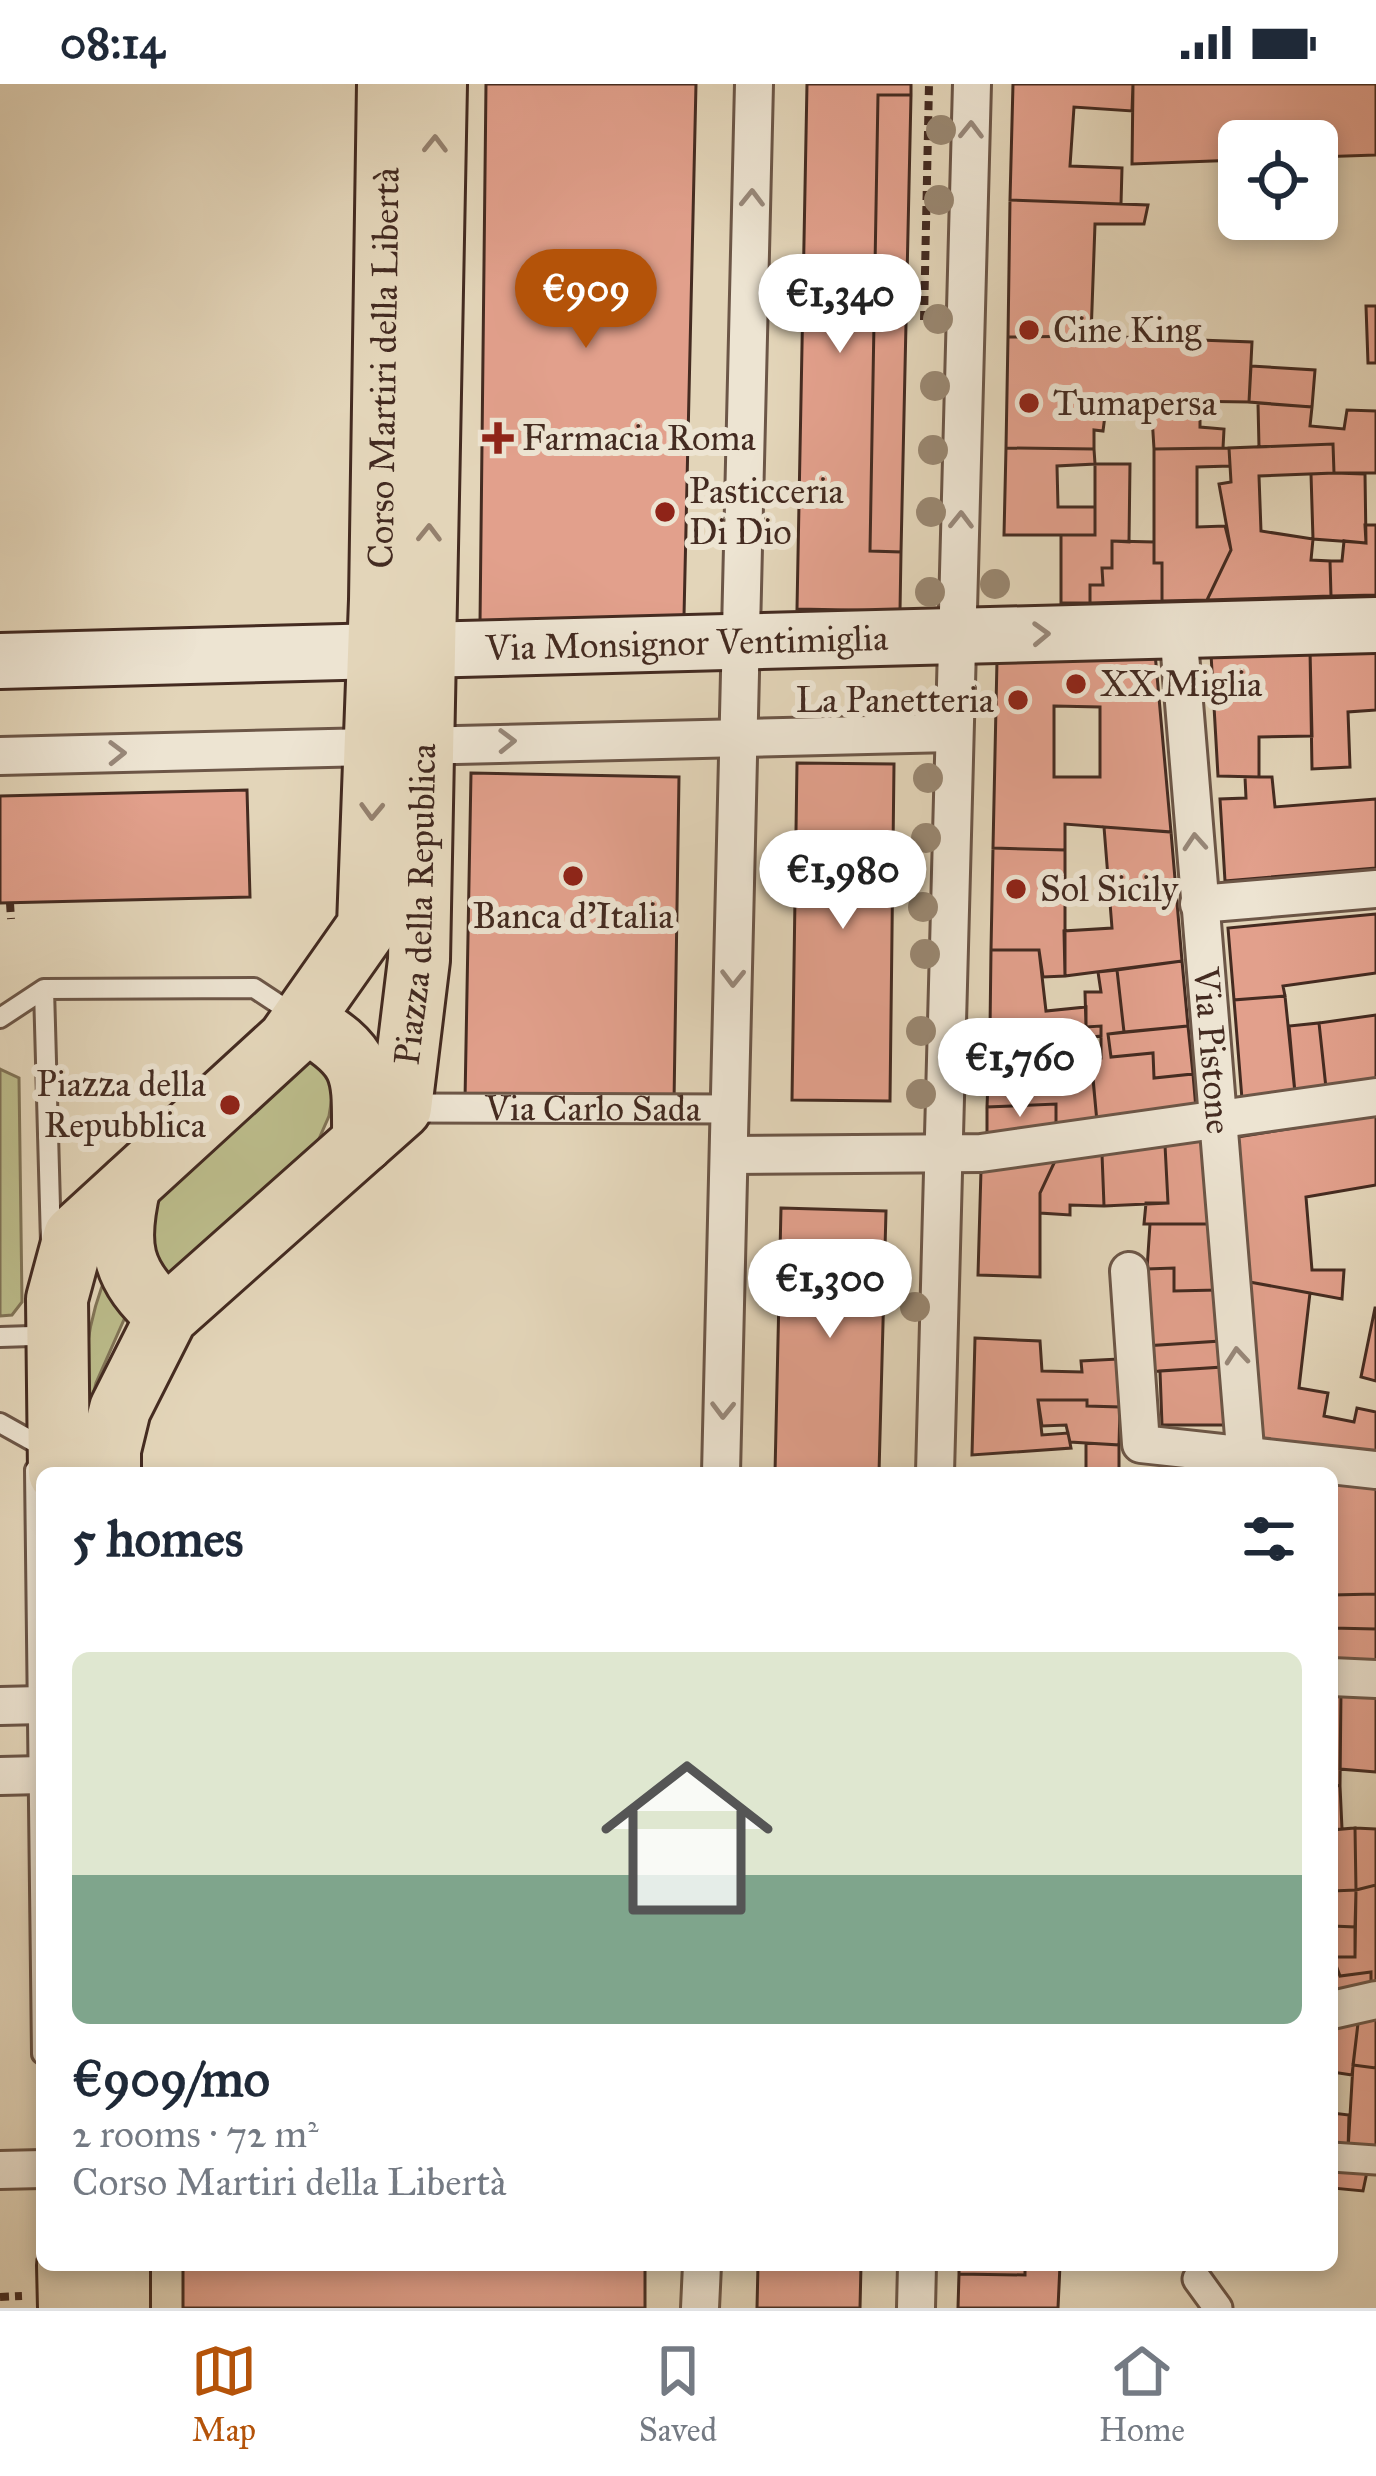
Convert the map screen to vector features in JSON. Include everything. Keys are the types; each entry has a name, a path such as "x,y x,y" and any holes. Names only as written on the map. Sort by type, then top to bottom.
{"main road":[{"name":"Corso Martiri della Libertà","path":"388,84 403,651"},
{"name":"Corso Martiri della Libertà","path":"403,651 436,84"},
{"name":"Via Monsignor Ventimiglia","path":"0,662 1376,625"},
{"name":"Piazza della Republica","path":"67,1451 40,1302 74,1236 252,1076 304,1021 368,926 399,744 403,651"},
{"name":"Piazza della Republica","path":"399,744 419,960 407,1120"},
{"name":"Piazza della Republica","path":"304,1021 343,1044 363,1084 407,1120"},
{"path":"67,1451 120,1409 167,1316 407,1120"},
{"path":"130,1185 124,1211 125,1258 132,1280 167,1316"},
{"path":"68,2271 69,2308"},
{"path":"119,2271 119,2308"}],"street":[{"path":"721,1467 754,84"},
{"path":"935,1467 972,84"},
{"name":"Via Pistone","path":"1178,629 1246,1464"},
{"path":"0,756 952,733"},
{"path":"1199,904 1376,890"},
{"name":"Via Carlo Sada","path":"729,1155 982,1153 1376,1097"},
{"name":"Via Carlo Sada","path":"407,1120 730,1109"},
{"path":"1129,1271 1141,1444 1246,1464 1302,1467"},
{"path":"1338,1469 1376,1471"},
{"path":"1338,1677 1376,1679"},
{"path":"0,1706 36,1705"},
{"path":"0,1776 36,1775"},
{"path":"1338,2009 1376,2000"},
{"path":"1338,2157 1376,2160"},
{"path":"0,2170 36,2169"},
{"path":"700,2308 702,2271"},
{"path":"916,2308 917,2271"},
{"path":"1197,2279 1218,2308"}],"lane":[{"path":"0,1018 44,989 254,988 304,1021"},
{"path":"32,1357 49,1218 44,989"},
{"path":"49,1218 130,1185"},
{"path":"0,1337 40,1302 49,1218"},
{"path":"0,1423 67,1451"}],"path":[{"path":"10,903 11,919"}],"green space":[{"path":"310,1059 335,1078 329,1116 318,1141 160,1277 143,1210"},
{"path":"0,1069 19,1078 22,1302 12,1315 0,1316"},
{"path":"113,1262 130,1306 96,1383 82,1438 91,1326"}],"building":[{"path":"486,84 696,84 684,616 480,624"},
{"path":"807,84 911,84 911,95 878,95 870,551 901,552 900,611 797,609"},
{"path":"1013,84 1133,84 1132,111 1074,107 1070,166 1122,168 1121,204 1010,200"},
{"path":"1133,84 1376,84 1376,155 1338,156 1338,120 1218,120 1218,161 1132,164"},
{"path":"878,95 911,95 901,552 870,551"},
{"path":"1010,200 1148,205 1144,224 1095,224 1091,336 1008,337"},
{"path":"1366,306 1376,306 1376,363 1368,363"},
{"path":"1008,337 1252,342 1249,402 1107,400 1103,431 1094,430 1094,449 1006,448"},
{"path":"1251,366 1315,370 1312,407 1249,402"},
{"path":"1151,400 1200,401 1200,427 1224,429 1223,448 1154,449"},
{"path":"1258,403 1312,407 1310,426 1344,429 1347,410 1376,411 1376,473 1334,473 1333,444 1259,447"},
{"path":"1333,444 1334,473 1259,476 1261,531 1313,539 1311,560 1330,561 1331,596 1207,600 1231,550 1219,484 1231,482 1229,448"},
{"path":"1006,448 1094,449 1095,464 1057,466 1058,507 1095,507 1095,535 1004,535"},
{"path":"1229,448 1230,466 1197,467 1197,527 1225,526 1231,550 1207,600 1162,601 1162,563 1154,563 1154,449"},
{"path":"1095,464 1130,464 1129,542 1112,541 1112,568 1102,568 1103,585 1090,585 1090,603 1061,603 1061,535 1095,535"},
{"path":"1311,474 1365,474 1366,543 1313,539"},
{"path":"1365,525 1376,525 1376,595 1331,596 1330,561 1342,561 1344,541 1366,543"},
{"path":"1112,541 1154,542 1154,563 1162,563 1162,601 1090,603 1090,585 1103,585 1102,568 1112,568"},
{"path":"1376,648 1376,710 1348,712 1350,767 1312,769 1310,650"},
{"path":"1310,650 1312,736 1259,737 1259,777 1218,776 1211,654"},
{"path":"1155,653 1171,832 1065,824 1065,850 993,848 997,660","holes":["1054,706 1100,707 1100,777 1054,777"]},
{"path":"797,763 894,764 890,1101 792,1100"},
{"name":"Banca d'Italia","path":"471,773 679,777 674,1103 465,1100"},
{"path":"1245,777 1272,777 1275,807 1376,799 1376,868 1225,881 1220,799 1246,798"},
{"path":"247,790 250,897 0,903 0,796"},
{"path":"1104,827 1171,832 1182,961 1065,976 1064,931 1112,928"},
{"path":"993,848 1065,850 1065,976 1043,977 1039,950 991,950"},
{"path":"1376,914 1376,973 1283,986 1285,996 1234,1000 1228,928"},
{"path":"991,950 1039,950 1046,1011 1086,1007 1086,1027 1101,1026 1101,1036 1056,1041 1056,1032 990,1029"},
{"path":"1182,961 1188,1026 1124,1032 1117,970"},
{"path":"1117,970 1124,1032 1108,1034 1111,1057 1153,1053 1154,1078 1193,1074 1196,1109 1097,1122 1091,1058 1101,1058 1101,1026 1086,1027 1085,992 1101,992 1098,972"},
{"path":"1285,996 1295,1093 1242,1099 1234,1000"},
{"path":"1376,1015 1376,1082 1326,1088 1319,1023"},
{"path":"1319,1023 1326,1088 1295,1093 1289,1026"},
{"path":"1188,1026 1193,1074 1154,1078 1153,1053 1111,1057 1108,1034"},
{"path":"990,1029 1056,1032 1057,1082 1093,1078 1097,1122 1056,1129 1056,1104 987,1107"},
{"path":"1056,1104 1056,1129 987,1138 987,1107"},
{"path":"1376,1115 1376,1185 1306,1197 1312,1270 1344,1270 1342,1299 1244,1281 1231,1138"},
{"path":"1205,1139 1211,1224 1144,1224 1146,1203 1168,1203 1165,1145"},
{"path":"1165,1145 1168,1203 1104,1206 1102,1154"},
{"path":"1102,1154 1104,1206 1070,1205 1070,1215 1040,1213 1040,1193 1055,1161"},
{"path":"1055,1161 1040,1193 1040,1277 978,1275 981,1170"},
{"path":"781,1208 886,1211 879,1467 775,1467"},
{"path":"1150,1224 1211,1224 1217,1290 1174,1291 1174,1268 1147,1269"},
{"path":"1174,1268 1174,1291 1217,1290 1220,1341 1145,1346 1147,1269"},
{"path":"1244,1281 1310,1293 1299,1388 1328,1393 1324,1416 1354,1422 1357,1408 1376,1412 1376,1454 1259,1439"},
{"path":"1376,1308 1376,1381 1361,1377"},
{"path":"975,1338 1040,1341 1042,1371 1082,1372 1081,1361 1118,1359 1120,1407 1087,1406 1087,1400 1038,1400 1042,1435 1068,1433 1071,1448 972,1455"},
{"path":"1220,1341 1222,1367 1147,1372 1145,1346"},
{"path":"1222,1367 1227,1425 1162,1425 1160,1371"},
{"path":"1038,1400 1087,1400 1087,1406 1120,1407 1119,1445 1070,1442 1066,1425 1042,1426"},
{"path":"1086,1443 1119,1445 1119,1467 1086,1467"},
{"path":"1338,1482 1376,1484 1376,1594 1338,1595"},
{"path":"1376,1594 1376,1629 1338,1628 1338,1595"},
{"path":"1338,1628 1376,1629 1376,1664 1338,1662"},
{"path":"1338,1690 1341,1690 1338,1786"},
{"path":"1341,1690 1376,1691 1376,1772 1340,1769"},
{"path":"1338,1786 1340,1786 1342,1829 1338,1829"},
{"path":"1355,1828 1356,1890 1338,1891 1338,1829"},
{"path":"1355,1828 1376,1829 1376,1885 1356,1890"},
{"path":"1376,1885 1376,1987 1371,1989 1371,1972 1340,1976 1338,1971 1338,1957 1355,1957 1356,1890"},
{"path":"1356,1890 1355,1927 1338,1926 1338,1891"},
{"path":"1338,1926 1355,1927 1355,1957 1338,1957"},
{"path":"1338,1971 1340,1976 1371,1972 1371,1989 1338,1997"},
{"path":"1359,2015 1376,2017 1376,2068 1353,2065"},
{"path":"1359,2015 1352,2075 1338,2073 1338,2020"},
{"path":"1353,2065 1376,2068 1376,2152 1348,2150"},
{"path":"1338,2114 1349,2115 1348,2150 1338,2149"},
{"path":"1338,2164 1368,2167 1363,2191 1338,2189"},
{"path":"183,2271 645,2271 645,2308 183,2308"},
{"path":"758,2271 861,2271 860,2308 757,2308"},
{"path":"959,2271 1025,2271 1025,2275"},
{"path":"1025,2271 1060,2271 1058,2308 958,2308 959,2274 1025,2275"}],"place":[{"name":"Cine King","path":"1029,330"},
{"name":"Tumapersa","path":"1029,403"},
{"name":"Farmacia Roma","path":"498,438"},
{"name":"Pasticceria Di Dio","path":"665,512"},
{"name":"XX Miglia","path":"1076,684"},
{"name":"La Panetteria","path":"1018,700"},
{"name":"Banca d'Italia","path":"573,876"},
{"name":"Sol Sicily","path":"1016,889"},
{"name":"Piazza della Repubblica","path":"230,1105"}]}
